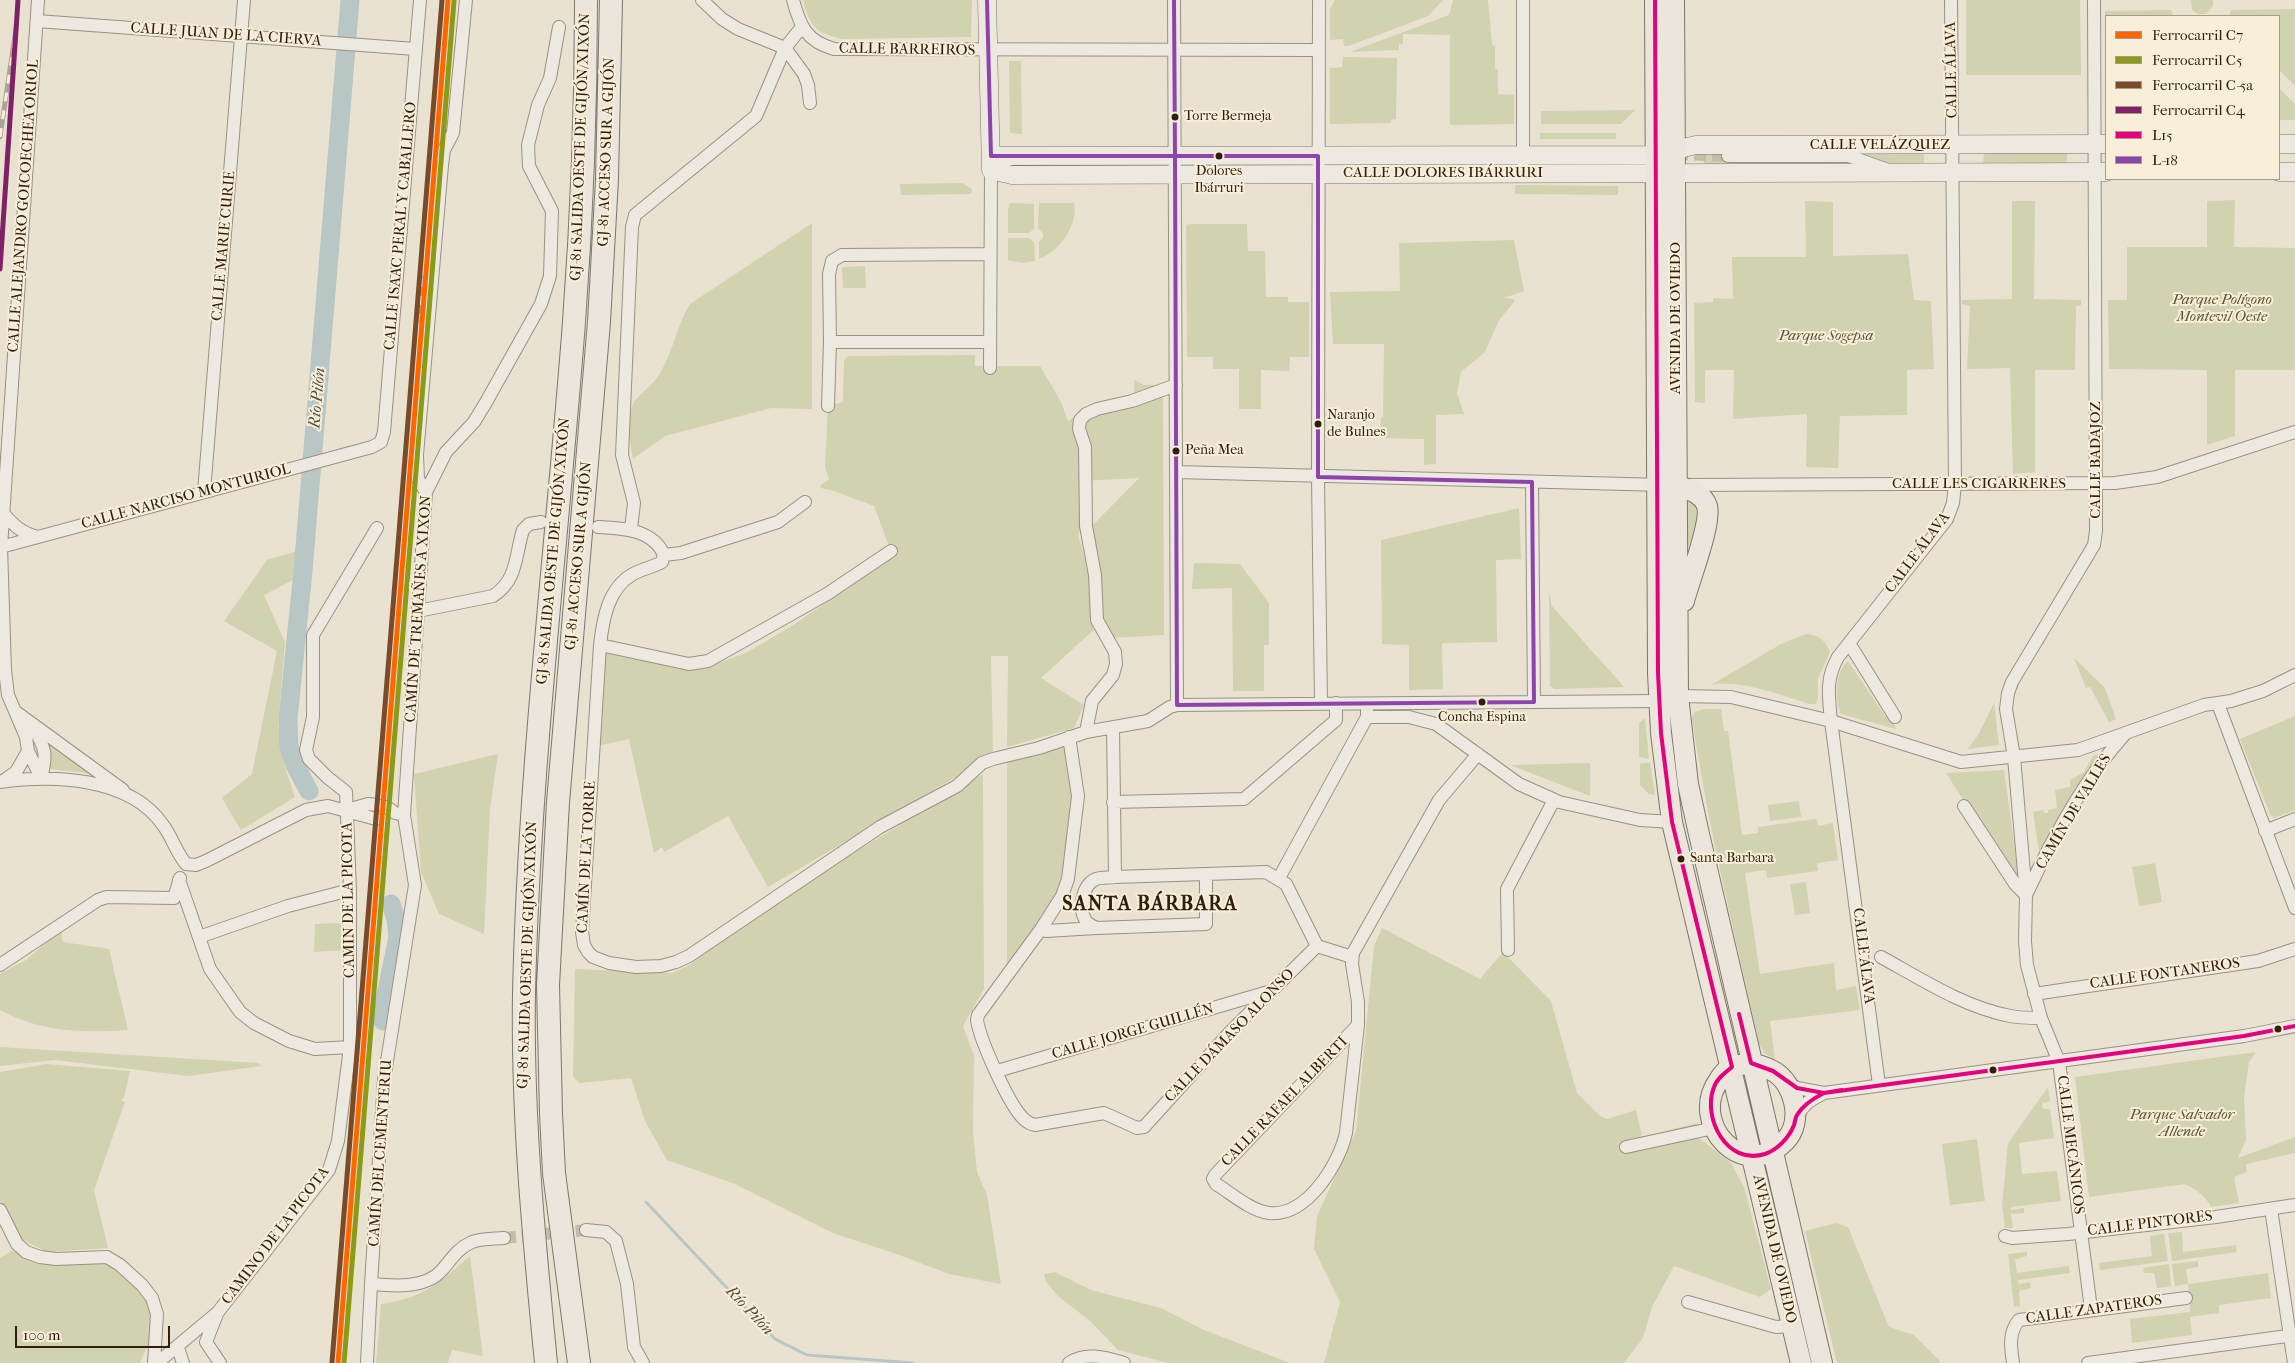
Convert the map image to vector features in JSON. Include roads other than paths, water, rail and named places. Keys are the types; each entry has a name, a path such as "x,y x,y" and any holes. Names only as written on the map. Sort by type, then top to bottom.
{"highway":[{"name":"GJ-81 SALIDA OESTE DE GIJÓN/XIXÓN","path":"530,1192 524,1101 524,992 534,785 574,320 582,169 586,0"},
{"name":"GJ-81 ACCESO SUR A GIJÓN","path":"561,1222 554,1173 550,1113 548,985 558,802 599,322 608,151 612,0"},
{"path":"530,1192 530,1363"},
{"path":"530,1192 546,1363"},
{"path":"561,1222 578,1363"},
{"path":"561,1222 594,1363"}],"main road":[{"name":"AVENIDA DE OVIEDO","path":"1655,0 1654,164 1666,485 1672,822 1732,1067 1801,1363"},
{"name":"AVENIDA DE OVIEDO","path":"1674,0 1674,151 1676,174 1666,485 1677,624"},
{"name":"AVENIDA DE OVIEDO","path":"1666,485 1695,492 1707,506 1708,521 1677,624 1669,698 1751,1063 1775,1141 1781,1154 1777,1173 1822,1363"},
{"path":"1751,1063 1773,1071 1786,1082 1793,1098 1796,1116 1775,1141 1752,1156 1736,1152 1726,1145 1714,1128 1710,1102 1714,1087 1722,1075 1732,1067 1751,1063"}],"street":[{"name":"CALLE ALEJANDRO GOICOECHEA ORIOL","path":"38,0 1,548 5,670 8,695 26,737 28,751 41,778"},
{"name":"CALLE MARIE CURIE","path":"204,492 244,0"},
{"name":"CALLE ISAAC PERAL Y CABALLERO","path":"372,446 381,442 384,432 420,0"},
{"path":"426,492 418,479 418,446 442,165 444,150 453,133 466,0"},
{"path":"702,0 712,11 730,24 785,48 804,74 808,85 810,103"},
{"path":"631,529 634,503 622,455 632,227 635,215 756,116 785,48 801,28 792,0"},
{"path":"987,0 991,163 990,368"},
{"path":"1174,0 1177,705 1534,702 1731,697 1831,722 1962,762 2078,750 2204,706 2263,692 2295,676"},
{"path":"1319,0 1318,477 1321,703"},
{"path":"1522,0 1523,164"},
{"path":"1665,0 1665,104"},
{"name":"CALLE ÁLAVA","path":"1879,1085 1831,722 1829,675 1838,657 1948,519 1953,503 1955,484 1951,0"},
{"name":"CALLE BADAJOZ","path":"2026,896 2014,757 2006,709 2008,692 2012,682 2094,545 2096,531 2100,144 2094,0"},
{"name":"CALLE JUAN DE LA CIERVA","path":"37,21 415,49"},
{"name":"CAMÍN DE TREMAÑES A XIXON","path":"388,813 418,611 426,492 446,452 474,422 485,404 541,304 550,276 552,211 530,166 528,145 538,105 550,78 559,27"},
{"name":"CALLE BARREIROS","path":"801,28 818,43 834,49 989,51 1318,50"},
{"name":"CALLE VELÁZQUEZ","path":"1654,164 1674,151 1696,145 1953,146 2100,144"},
{"path":"2280,144 2295,144"},
{"name":"CALLE DOLORES IBÁRRURI","path":"991,163 1176,156 1318,156 1523,164 1654,164"},
{"name":"CALLE VELÁZQUEZ","path":"1728,156 1849,156 1896,173"},
{"name":"CALLE DOLORES IBÁRRURI","path":"991,163 1012,175 1318,174 1523,164"},
{"name":"CALLE VELÁZQUEZ","path":"1654,164 1676,174 2100,172"},
{"path":"2280,172 2295,172"},
{"path":"990,200 996,189 1012,175"},
{"path":"828,406 830,342 829,274 832,261 842,255 990,254"},
{"path":"830,342 990,342"},
{"path":"1086,732 1092,701 1113,675 1116,664 1115,652 1097,620 1095,575 1086,526 1085,447 1079,429 1080,420 1086,414 1097,409 1132,400 1176,385"},
{"name":"CALLE LES CIGARRERES","path":"1177,472 1666,485 2096,484 2157,477 2295,432"},
{"name":"CALLE NARCISO MONTURIOL","path":"1,548 372,446"},
{"path":"1532,482 1534,702"},
{"path":"598,527 631,529 655,543 664,555 681,553 778,522 804,502"},
{"path":"4,512 12,524 22,533 38,537"},
{"path":"418,611 493,596 504,589 510,579 523,530 529,524 541,522"},
{"name":"CAMIN DE LA PICOTA","path":"345,1080 350,1046 350,890 346,792 309,759 306,750 313,717 313,635 377,528"},
{"path":"600,645 689,664 708,661 827,594 891,551"},
{"name":"CAMÍN DE LA TORRE","path":"664,555 662,562 634,573 621,583 610,599 600,645 582,932 584,945 593,957 609,963 636,967 661,966 689,956 839,853 880,827 957,786 982,763 1039,748 1086,732 1148,721 1170,707 1177,705"},
{"path":"1849,643 1895,717"},
{"path":"1113,802 1244,800 1336,720 1336,703"},
{"path":"1279,878 1368,717 1367,703"},
{"path":"2218,704 2295,908"},
{"path":"14,710 33,726 109,779 134,800"},
{"path":"1368,717 1409,717 1436,724 1520,784 1554,800 1640,820 1672,822"},
{"path":"33,726 46,749 45,764 41,778"},
{"path":"1113,727 1115,877"},
{"name":"CAMÍN DE VALLES","path":"2026,896 2041,864 2088,782 2107,754 2127,733"},
{"path":"997,1071 977,1020 978,1015 1041,930 1062,896 1068,879 1078,796 1069,737"},
{"path":"1,782 16,772 23,763 28,751"},
{"path":"1358,1025 1358,1002 1352,957 1439,800 1478,754"},
{"path":"1,782 41,778 77,780 104,786 150,810 163,825 186,864"},
{"path":"1508,950 1507,889 1554,800"},
{"path":"186,864 206,861 306,810 328,806 347,810 388,813"},
{"path":"1964,806 2014,884 2026,896"},
{"name":"CAMÍN DEL CEMENTERIU","path":"367,1363 384,1080 415,885 388,813"},
{"path":"2265,831 2295,819"},
{"path":"0,965 98,900 107,897 174,898 186,864"},
{"path":"1096,928 1087,922 1083,914 1084,892 1087,885 1096,879 1266,872 1279,878 1286,884 1317,946 1352,957"},
{"path":"1046,931 1206,924 1206,874"},
{"path":"179,880 210,969 240,1012 289,1041 315,1049 350,1046"},
{"path":"199,936 288,906 350,890"},
{"name":"CALLE MECÁNICOS","path":"2026,896 2025,940 2034,994 2041,1018 2059,1062 2091,1309"},
{"name":"CALLE DÁMASO ALONSO","path":"997,1071 1013,1104 1029,1124 1035,1125 1104,1113 1137,1128 1144,1127 1232,1030 1317,946"},
{"name":"CALLE FONTANEROS","path":"2034,994 2258,960 2295,949"},
{"path":"1881,957 1948,994 1994,1013 2012,1017 2041,1018"},
{"name":"CALLE JORGE GUILLÉN","path":"997,1071 1270,992"},
{"name":"CALLE RAFAEL ALBERTI","path":"1358,1025 1352,1063 1346,1133 1342,1149 1329,1174 1314,1192 1292,1208 1269,1213 1256,1209 1216,1184 1213,1179 1215,1175 1358,1025"},
{"path":"1786,1082 1797,1088 1824,1093 2244,1036 2295,1026"},
{"path":"1714,1087 1723,1055 1725,1039"},
{"name":"CAMINO DE LA PICOTA","path":"156,1363 178,1348 218,1312 329,1170 338,1141 345,1080"},
{"path":"1796,1116 1808,1102 1824,1093"},
{"path":"1626,1147 1714,1128"},
{"path":"1726,1145 1743,1163 1761,1198"},
{"name":"CALLE PINTORES","path":"2005,1236 2012,1238 2081,1232 2295,1205"},
{"path":"2271,1209 2293,1336 2294,1363"},
{"path":"0,1210 16,1244 26,1252 40,1257 56,1259 106,1257 120,1265 142,1284 152,1298 157,1314 156,1363"},
{"path":"586,1230 606,1232 616,1241 627,1284 634,1347 643,1363"},
{"path":"372,1284 395,1286 421,1282 440,1272 456,1252 471,1242 504,1238"},
{"name":"CALLE ZAPATEROS","path":"2013,1363 2011,1334 2013,1327 2019,1320 2091,1309 2186,1298"},
{"path":"1688,1302 1776,1327 1792,1326"},
{"path":"218,1312 206,1342 220,1363"},
{"path":"2088,1363 2293,1336"},
{"path":"178,1348 183,1363"},
{"path":"1069,1363 1074,1359 1096,1356 1124,1363"}],"waterway":[{"name":"Río Pilón","path":"309,791 295,765 289,747 288,719 303,571 350,0"},
{"name":"Río Pilón","path":"383,1021 385,1000 398,937 396,919 391,904"},
{"name":"Río Pilón","path":"646,1202 775,1339 807,1355 913,1363"}],"tunnel":[{"path":"1677,151 1682,154 1728,156"},
{"path":"504,1238 586,1230"}],"railway":[{"path":"0,137 16,29"},
{"path":"421,278 421,321"}],"rail line":[{"name":"C4","path":"0,269 18,0"},
{"name":"C-5a","path":"332,1362 442,0"},
{"name":"C7","path":"338,1363 448,0"},
{"name":"C5","path":"344,1363 454,1"}],"place":[{"name":"Torre Bermeja","path":"1175,117"},
{"name":"Dolores Ibárruri","path":"1219,156"},
{"name":"Naranjo de Bulnes","path":"1318,424"},
{"name":"Peña Mea","path":"1176,451"},
{"name":"Concha Espina","path":"1482,702"},
{"name":"Santa Barbara","path":"1681,859"}],"district":[{"name":"SANTA BÁRBARA","path":"1150,905"}],"park label":[{"name":"Parque Polígono Montevil Oeste","path":"2222,308"},
{"name":"Parque Sogepsa","path":"1826,336"},
{"name":"Parque Salvador Allende","path":"2182,1124"}]}
